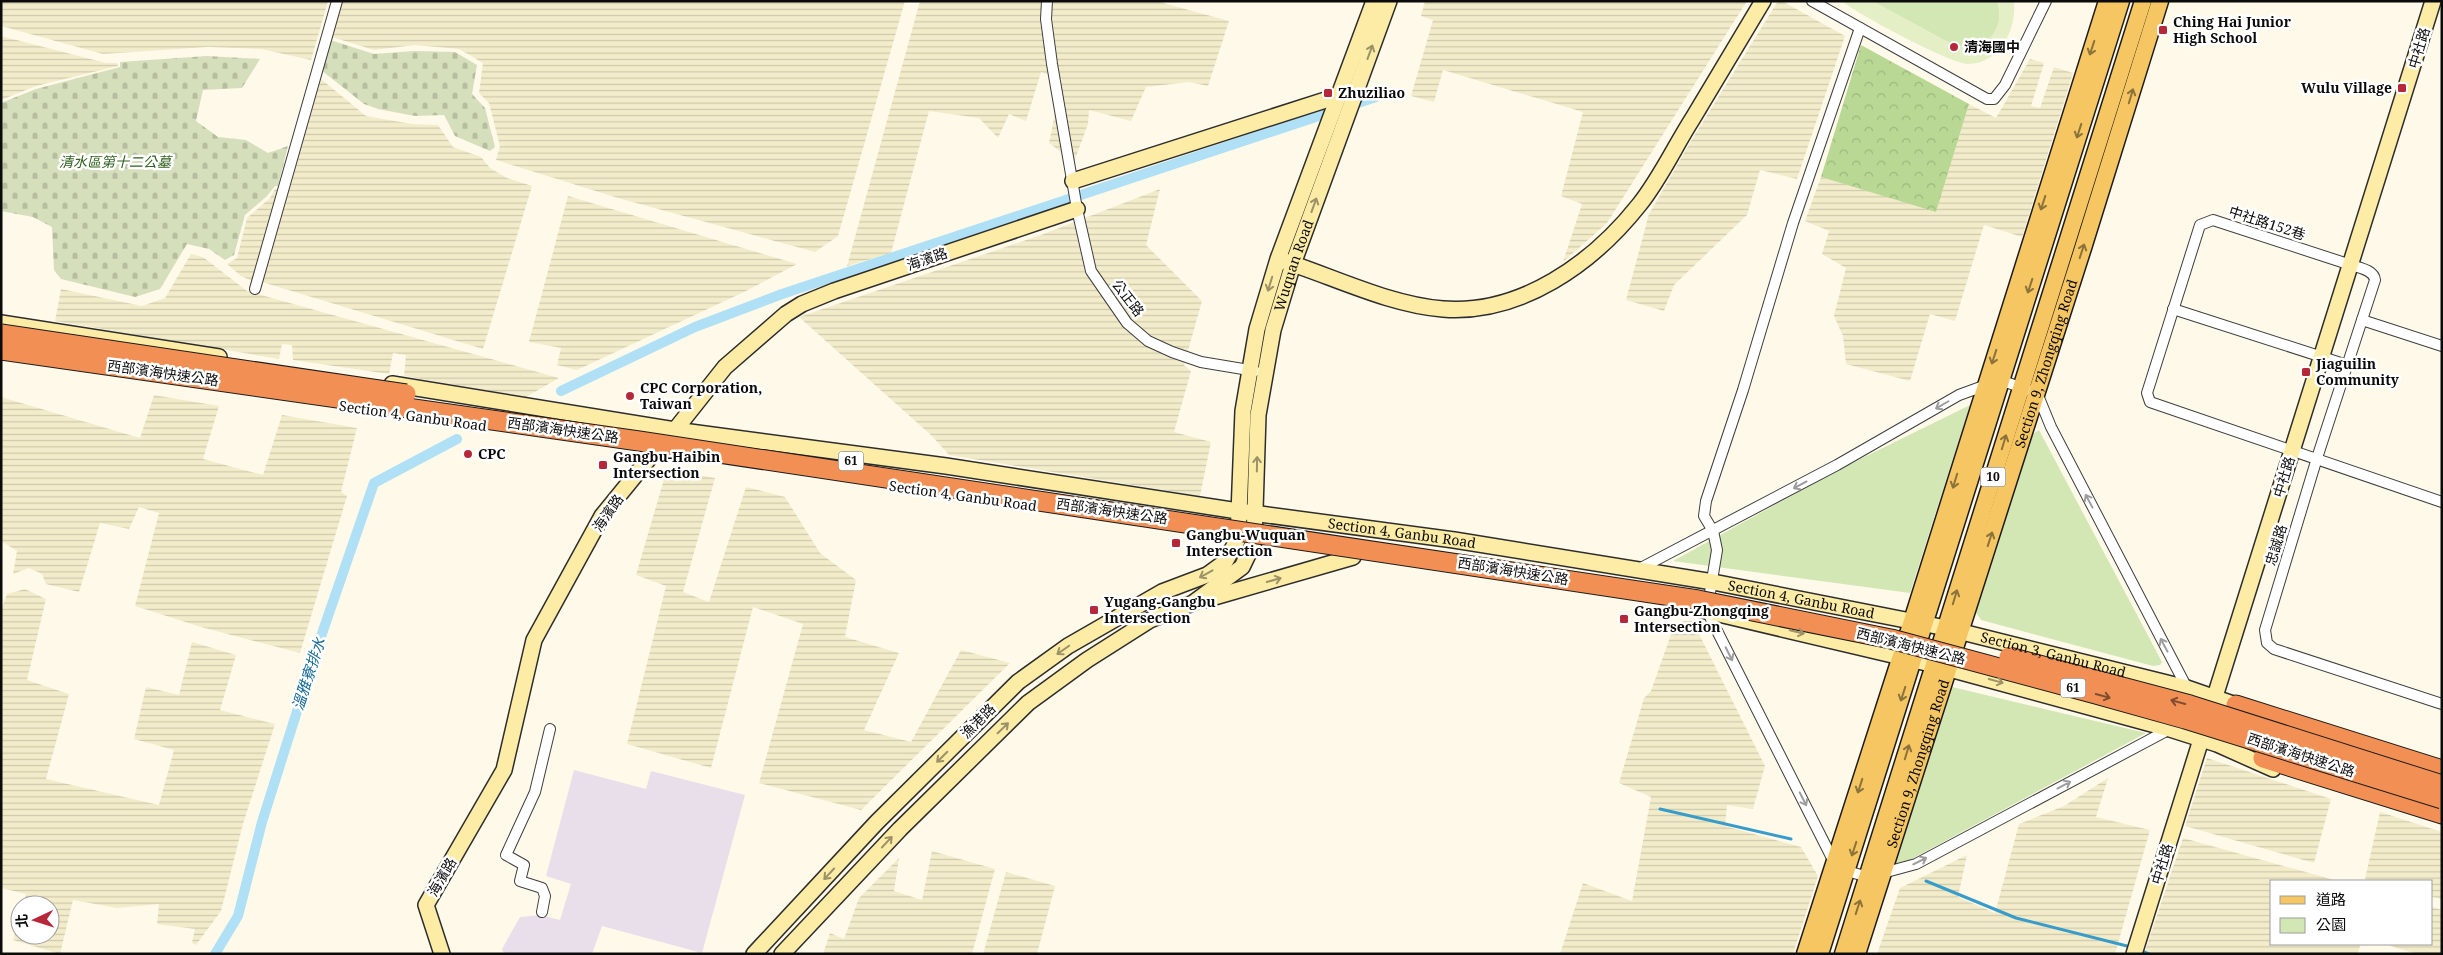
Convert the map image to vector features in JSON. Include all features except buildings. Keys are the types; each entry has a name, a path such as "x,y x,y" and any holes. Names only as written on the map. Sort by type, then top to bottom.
{"highway":[{"name":"西部濱海快速公路","path":"1,334 1700,588 1899,629 2100,681 2190,705 2442,785"},
{"name":"西部濱海快速公路","path":"1,350 805,466 1698,600 1891,639 2096,694 2185,718 2442,800"},
{"path":"2236,705 2442,770"},
{"path":"2263,758 2442,814"}],"main road":[{"path":"1993,382 2107,1"},
{"name":"10","path":"1820,954 1841,867 1993,382 2120,1"},
{"name":"Section 9, Zhongqing Road","path":"1857,954 1885,872 2021,387 2143,1"},
{"name":"Section 9, Zhongqing Road","path":"1953,629 2037,393 2160,1"},
{"name":"Section 9, Zhongqing Road","path":"1843,954 1942,667"},
{"path":"1805,954 1841,867"}],"street":[{"path":"255,289 337,1"},
{"path":"1047,1 1046,19 1052,64 1072,181 1338,96"},
{"name":"Wuquan Road","path":"1238,539 1243,411 1257,329 1278,259 1374,1"},
{"name":"Wuquan Road","path":"1254,542 1258,416 1273,330 1292,264 1389,1"},
{"path":"1278,259 1398,300 1445,309 1483,307 1506,301 1552,282 1576,267 1607,241 1640,204 1763,1"},
{"path":"1812,1 1987,99 1994,99 2004,85 2046,1"},
{"name":"中社路","path":"2134,954 2435,3"},
{"path":"1860,28 1793,223 1743,390 1706,501 1704,516 1713,531 1716,550 1713,582 1707,611 1841,867 1868,877 1916,864 2170,729"},
{"name":"公正路","path":"1072,181 1091,271 1127,323 1148,341 1172,352 1201,362 1264,373"},
{"name":"海濱路","path":"442,954 426,905 504,770 534,640 602,516 655,451 675,430 725,367 786,314 802,304 834,291 1077,209"},
{"name":"中社路152巷","path":"2173,309 2200,225 2213,220 2351,265"},
{"name":"忠誠路","path":"2351,265 2373,273 2375,276 2265,630 2267,642 2274,649 2442,704"},
{"path":"2348,365 2173,309 2147,393 2150,402 2442,502"},
{"path":"2362,320 2442,346"},
{"name":"Section 4, Ganbu Road","path":"1,323 675,430 946,466 1238,511 1454,540 1713,582 1919,622"},
{"name":"Section 4, Ganbu Road","path":"1,355 1002,501 1352,557 1506,576 1707,611 1942,667"},
{"path":"1638,570 1838,466 1959,395 1993,382 2021,387 2037,393 2050,427 2190,690"},
{"name":"漁港路","path":"754,954 876,822 1018,682 1068,646 1162,592 1207,575 1225,562 1238,539"},
{"name":"漁港路","path":"782,954 900,829 1028,703 1072,670 1150,620 1193,603 1242,567 1254,542"},
{"path":"1193,603 1352,557"},
{"name":"Section 3, Ganbu Road","path":"1919,622 2190,690 2442,777"},
{"path":"1942,667 2170,729 2263,758"},
{"name":"Section 3, Ganbu Road","path":"2214,698 2236,705"},
{"name":"Section 3, Ganbu Road","path":"2214,698 2442,762"},
{"path":"542,912 546,896 542,888 520,881 524,865 506,855 535,792 550,729"},
{"path":"2217,744 2265,751 2442,807"},
{"path":"2217,744 2261,765 2442,822"}],"shaded area":[{"path":"1,1 328,1 311,60 261,49 208,47 103,54 1,26"},
{"path":"342,1 905,1 838,236 815,252 618,198 496,160 500,146 489,103 479,93 483,63 459,49 415,45 374,50 332,37"},
{"path":"920,1 1156,1 1229,21 1208,86 1189,82 1146,87 1131,121 1089,110 1088,124 1074,162 1049,143 1062,79 1041,72 1026,121 1009,114 998,138 979,118 929,111 891,253 847,266"},
{"path":"1425,1 1747,1 1607,223 1563,262 1582,204 1561,196 1583,112 1443,70 1434,102 1411,96 1433,20 1421,16"},
{"path":"1778,1 1782,1 1845,36 1797,179 1760,170 1747,215 1674,285 1664,311 1626,300 1649,214 1691,141"},
{"path":"1,36 106,63 117,63 118,66 36,86 1,100"},
{"path":"2030,59 2044,63 2031,106 2040,108 2054,67 2073,73 2022,237 1984,225 1955,321 1930,314 1910,381 1846,364 1843,336 1834,316 1846,268 1822,254 1829,231 1805,221 1821,177 1936,211 1969,104 1996,118"},
{"path":"321,79 366,116 412,124 438,125 453,147 481,157 490,168 507,178 532,186 483,349 262,282"},
{"path":"275,189 278,190 252,281 241,276 227,264 237,258 247,218 270,198"},
{"path":"1160,189 1146,245 1202,301 1184,365 1191,371 1174,432 1211,442 1200,496 949,455 932,436 799,317 1041,235"},
{"path":"568,196 797,264 744,292 577,370 557,365 561,348 529,342"},
{"path":"191,254 203,257 247,291 559,378 526,397 404,376 406,355 393,353 389,374 293,360 292,345 282,344 279,359 55,321 61,289 142,306 165,298"},
{"path":"154,395 219,406 203,459 263,475 282,415 357,428 341,492 347,496 300,653 201,627 135,606 159,513 139,507 129,529 100,523 79,592 46,584 42,574 29,568 13,574 17,551 1,541 1,397 140,438"},
{"path":"667,469 715,478 683,592 709,602 746,487 785,497 820,553 856,580 845,637 899,653 864,730 911,742 961,650 1010,663 861,810 759,783 803,624 753,607 711,768 627,744 666,586 636,575"},
{"path":"25,589 46,599 27,680 69,694 46,779 159,805 174,750 134,739 146,687 179,695 192,642 236,655 220,710 275,724 243,824 221,911 196,945 192,943 195,929 157,924 159,904 117,908 73,900 60,954 30,945 60,945 60,895 26,895 1,888 1,610 7,594"},
{"path":"1692,620 1765,766 1753,809 1727,805 1725,826 1801,847 1818,876 1793,954 1560,954 1583,883 1632,901 1651,797 1619,783 1644,698 1651,691 1675,623"},
{"path":"2207,758 2331,799 2314,863 2185,826"},
{"path":"574,770 646,789 651,771 745,795 702,953 602,926 592,954 504,954 502,949 520,917 541,915 560,920 571,884 546,876"},
{"path":"2108,778 2096,817 2150,830 2115,954 1877,954 1900,888 1967,855 1958,897 1995,913 2019,824 2064,806"},
{"path":"2380,812 2442,832 2442,899 2433,897 2433,880 2365,879"},
{"path":"2183,838 2334,880 2270,880 2270,945 2361,945 2357,954 2144,954"},
{"path":"932,851 995,869 972,954 823,954 830,933 844,939 859,898 899,858 894,891 922,900"},
{"path":"1006,872 1055,886 1037,954 983,954"},
{"path":"2433,907 2442,910 2442,954 2417,954 2387,945 2433,945"}],"green space":[{"path":"1842,1 1872,1 1955,46 1966,47 1975,45 1991,37 1999,22 1997,1 2014,1 2013,23 2004,43 1997,51 1989,58 1968,64 1943,56 1904,37"},
{"path":"1872,1 1997,1 1999,22 1991,37 1984,42 1966,47 1955,46"},
{"path":"330,40 374,54 414,51 455,52 477,65 472,94 485,108 495,147 490,151 455,136 444,115 415,116 378,109 364,104 321,70"},
{"path":"1861,45 1969,104 1936,212 1821,177"},
{"name":"清水區第十二公墓","path":"207,56 260,59 242,88 203,90 196,121 218,137 246,140 268,153 288,146 278,186 275,186 267,196 245,215 234,255 225,260 209,249 187,244 160,289 135,297 61,279 54,270 52,227 33,217 1,211 1,103 36,89 120,67 120,62"},
{"path":"1970,405 1910,593 1673,561 1840,469"},
{"path":"2039,430 2162,662 2160,665 2153,666 1981,620 1975,611 2031,435"},
{"path":"1948,686 2146,733 1891,870"}],"waterway":[{"path":"561,391 695,327 782,294 1376,97"},
{"name":"溫雅寮排水","path":"215,954 238,916 262,822 317,648 374,483 457,439"},
{"path":"1660,809 1791,839"},
{"path":"1926,881 2016,918 2127,946"},
{"path":"2144,952 2149,954"}],"place":[{"name":"Ching Hai Junior High School","path":"2163,30"},
{"name":"清海國中","path":"1954,47"},
{"name":"Wulu Village","path":"2402,88"},
{"name":"Zhuziliao","path":"1328,93"},
{"name":"Jiaguilin Community","path":"2306,372"},
{"name":"CPC Corporation, Taiwan","path":"630,396"},
{"name":"CPC","path":"468,454"},
{"name":"Gangbu-Haibin Intersection","path":"603,465"},
{"name":"Gangbu-Wuquan Intersection","path":"1176,543"},
{"name":"Yugang-Gangbu Intersection","path":"1094,610"},
{"name":"Gangbu-Zhongqing Intersection","path":"1624,619"}]}
